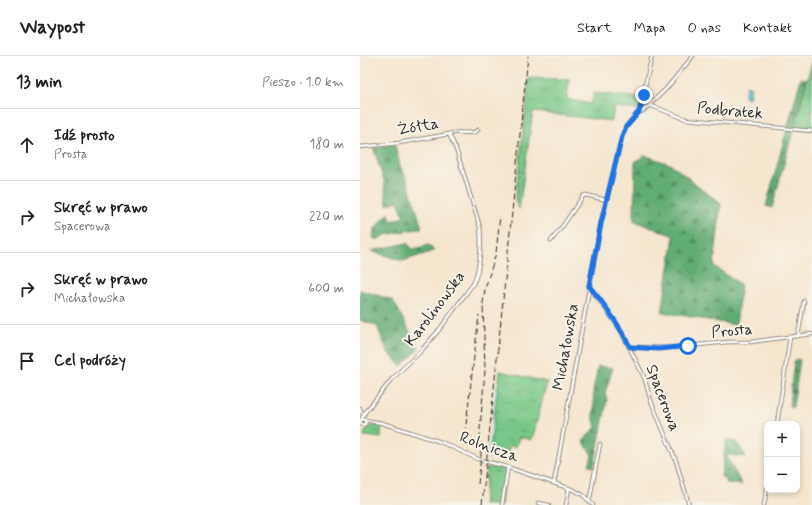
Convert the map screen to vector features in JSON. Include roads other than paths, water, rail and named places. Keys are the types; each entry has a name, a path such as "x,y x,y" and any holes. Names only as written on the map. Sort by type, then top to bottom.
{"street":[{"name":"Michałowska","path":"554,483 606,200 622,136 626,127 639,112 652,56"},
{"path":"639,112 666,89 693,56"},
{"name":"Podbratek","path":"649,105 686,119 812,130"},
{"name":"Żółta","path":"360,147 399,143 456,132 475,133 478,130"},
{"name":"Karolinowska","path":"364,414 393,378 420,352 439,330 476,279 480,253 480,227 457,154 449,134"},
{"path":"551,241 583,196 586,195 606,200"},
{"name":"Spacerowa","path":"589,286 624,334 644,377 651,401 676,461 689,505"},
{"path":"798,336 804,301"},
{"name":"Prosta","path":"630,347 669,348 728,342 750,342 812,334"},
{"path":"777,421 790,337"},
{"path":"360,408 361,412 364,414 362,422"},
{"name":"Rolnicza","path":"362,422 384,424 443,443 480,460 508,467 569,488 580,493 593,505"},
{"path":"588,500 590,498 600,444"},
{"path":"502,505 508,467"},
{"path":"566,505 569,488"},
{"path":"764,505 766,493"},
{"path":"538,503 548,505"}],"water":[{"path":"747,85 751,87 749,98 744,96"}],"waterway":[{"path":"488,459 497,385"}],"railway":[{"path":"482,505 528,56"},
{"path":"478,484 481,456 480,429 485,370 483,303 485,289 496,253 500,216"},
{"path":"465,433 479,315"}]}
